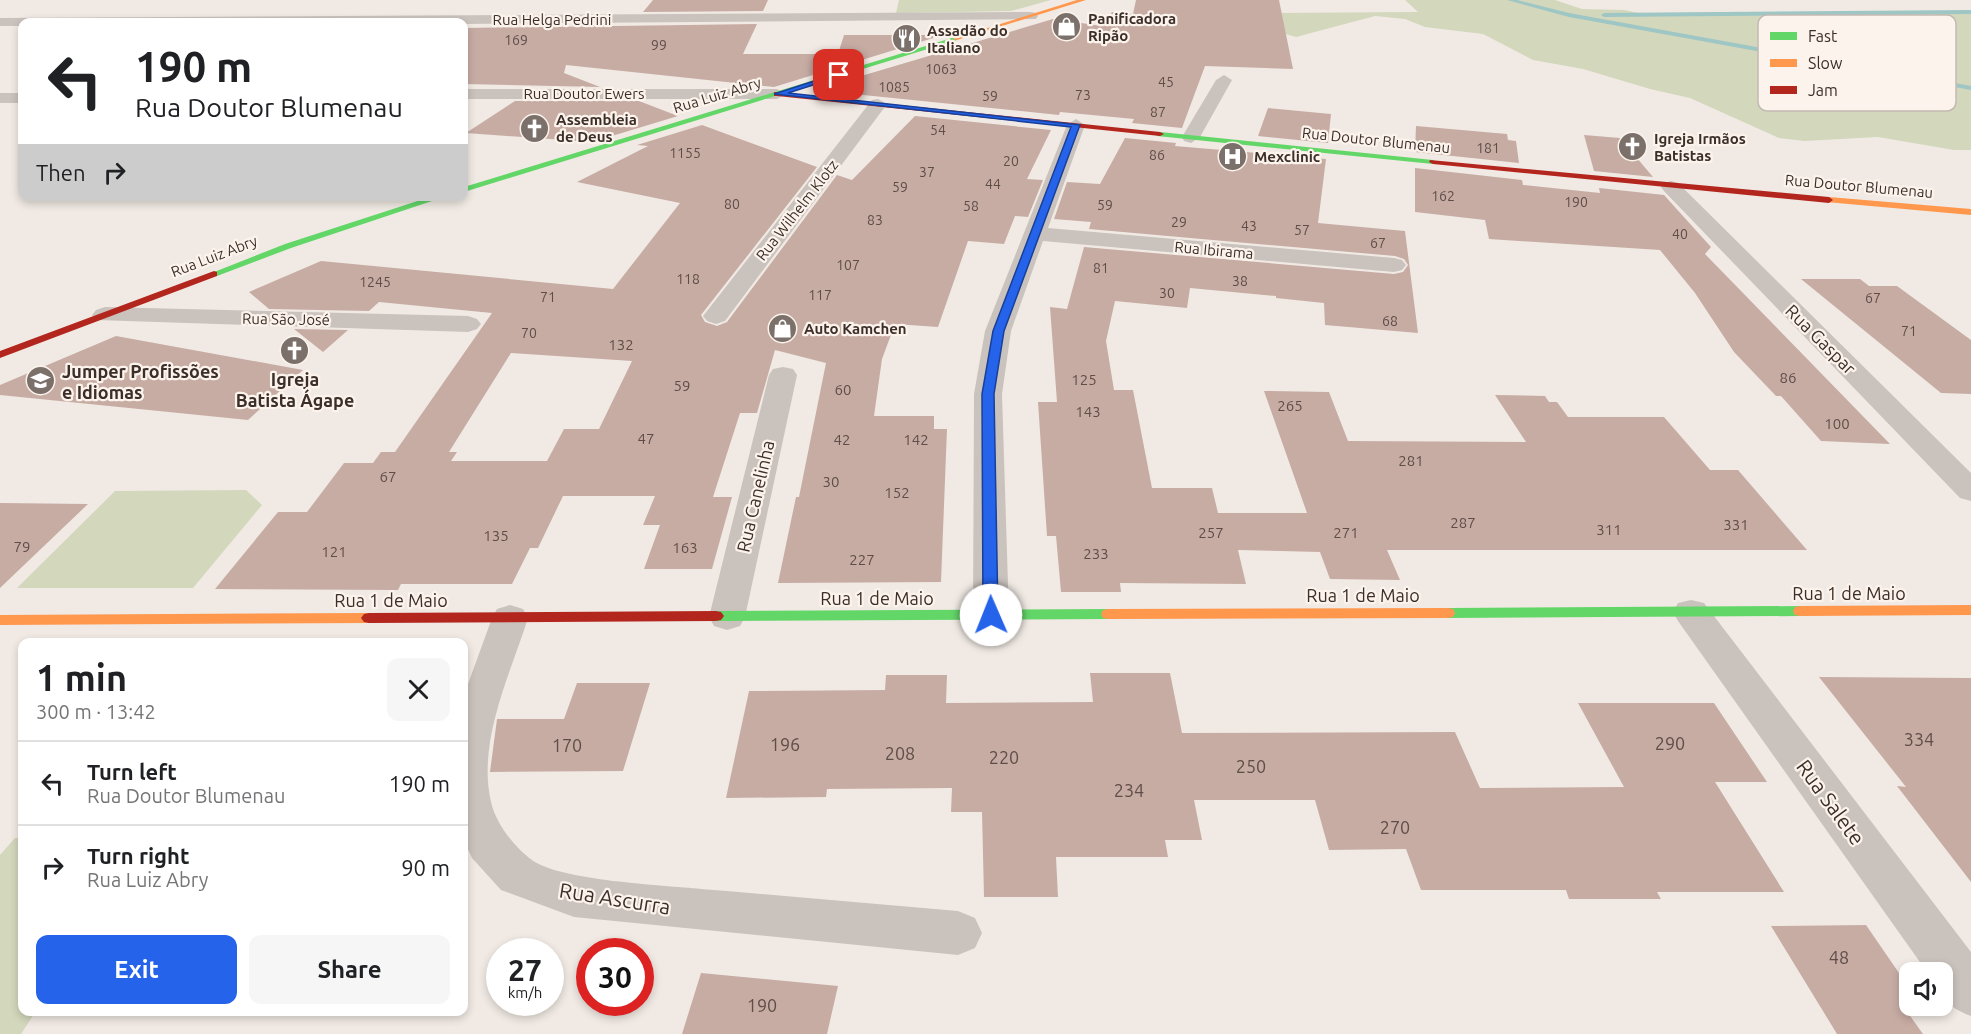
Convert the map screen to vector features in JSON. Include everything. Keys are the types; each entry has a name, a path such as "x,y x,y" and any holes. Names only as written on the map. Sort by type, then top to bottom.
{"street":[{"name":"Rua Luiz Abry","path":"468,189 1083,0"},
{"name":"Rua Helga Pedrini","path":"468,19 1031,16"},
{"name":"Rua Helga Pedrini","path":"0,22 18,22"},
{"path":"1191,137 1224,80"},
{"name":"Rua Doutor Ewers","path":"468,94 777,94"},
{"name":"Rua Doutor Blumenau","path":"777,94 1671,187 1971,212"},
{"path":"0,98 18,98"},
{"name":"Rua Wilhelm Klotz","path":"716,316 878,104"},
{"path":"991,615 988,394 999,331 1076,125"},
{"name":"Rua Gaspar","path":"1671,187 1971,491"},
{"name":"Rua Luiz Abry","path":"0,355 288,246 428,201"},
{"name":"Rua Ibirama","path":"1035,234 1394,265"},
{"name":"Rua São José","path":"105,315 468,324"},
{"name":"Rua Canelinha","path":"727,617 783,375"},
{"name":"Rua 1 de Maio","path":"5,624 510,618 1971,610"},
{"name":"Rua Salete","path":"1691,612 1971,992"},
{"name":"Rua Ascurra","path":"468,756 474,722 510,618"},
{"name":"Rua Ascurra","path":"468,782 469,802 488,845 517,876 574,896 638,904 958,933"}],"green space":[{"path":"899,0 1051,0 1011,11 896,13"},
{"path":"1405,0 1555,0 1582,9 1624,10 1639,13 1971,11 1971,150 1954,150 1878,137 1804,141 1779,138 1690,98 1583,69 1533,60 1483,34 1425,27 1405,19 1375,16 1296,37 1265,28 1271,13 1418,12"},
{"path":"246,490 262,505 193,588 17,588 115,491"},
{"path":"15,838 18,838 18,1016 33,1016 21,1034 0,1034 0,855"}],"building":[{"path":"653,0 768,0 763,11 643,12"},
{"path":"1136,0 1279,0 1293,69 1205,66 1182,128 1132,123 1134,119 1060,112 1059,115 814,90 1053,19 1102,26 1112,12 1133,14"},
{"path":"757,24 743,54 838,54 844,35 943,35 774,87 566,65 564,73 600,87 468,84 468,28"},
{"path":"515,101 639,101 678,116 592,142 468,132"},
{"path":"1268,108 1331,114 1328,143 1258,136"},
{"path":"915,116 1051,130 1027,179 1043,180 1028,217 1015,216 1004,244 968,241 938,327 895,324 882,359 874,416 934,416 934,429 947,429 941,582 778,583 796,497 799,497 826,363 775,350 757,413 740,413 713,497 732,497 712,569 644,569 660,525 643,525 655,496 563,496 538,548 530,548 512,584 401,584 398,590 215,589 278,512 307,512 344,463 373,463 381,452 395,452 492,313 379,302 369,311 269,309 249,292 321,261 613,289 680,203 577,182 648,146 637,145 702,125 817,167 701,315 705,322 717,326 727,322 837,175 852,180","holes":["511,353 632,361 599,429 564,429 547,461 451,461 457,452 449,452"]},
{"path":"1416,126 1507,134 1508,140 1516,141 1519,163 1415,152"},
{"path":"1584,135 1620,138 1653,177 1594,171"},
{"path":"1125,138 1176,143 1175,146 1326,159 1318,223 1405,231 1418,333 1325,325 1324,303 1276,298 1276,296 1190,288 1187,308 1115,301 1106,341 1114,390 1133,390 1152,488 1212,488 1218,513 1307,513 1264,391 1329,392 1348,441 1526,442 1495,395 1545,396 1549,402 1557,402 1568,417 1664,417 1710,470 1738,470 1807,550 1387,550 1400,580 1330,579 1320,552 1238,550 1246,584 1120,583 1121,592 1061,592 1056,536 1047,536 1038,402 1057,402 1050,307 1067,309 1084,247 1394,274 1403,272 1408,265 1404,259 1395,256 1089,229 1091,222 1054,219 1067,182 1100,184"},
{"path":"1415,168 1522,180 1523,185 1600,193 1599,188 1664,195 1711,247 1705,254 1890,444 1821,441 1781,396 1776,396 1734,352 1695,293 1660,250 1489,239 1485,220 1415,212"},
{"path":"1801,279 1860,279 1869,286 1897,286 1971,340 1971,394 1941,393"},
{"path":"294,329 348,330 323,352"},
{"path":"116,336 303,370 248,420 0,395 0,385"},
{"path":"0,503 88,504 0,588"},
{"path":"1090,673 1170,673 1182,733 1455,732 1480,788 1624,787 1578,703 1714,703 1767,782 1715,782 1784,892 1657,892 1661,899 1569,899 1566,890 1421,890 1406,849 1329,850 1315,800 1194,800 1202,840 1165,840 1168,857 1056,857 1058,897 984,897 982,812 951,812 952,788 827,789 826,797 726,798 749,691 885,690 886,675 947,675 946,703 1093,702"},
{"path":"1819,677 1971,678 1971,882 1897,786 1906,787"},
{"path":"577,683 650,683 623,771 490,772 497,719 564,719"},
{"path":"1866,925 1899,973 1899,1016 1910,1016 1923,1034 1837,1034 1771,926"},
{"path":"701,973 838,986 827,1034 682,1034"}],"waterway":[{"path":"1510,0 1569,15 1758,49"},
{"path":"1604,15 1971,12"},
{"path":"1956,85 1971,88"}],"traffic: fast":[{"path":"468,189 955,39"},
{"path":"1160,134 1433,162"},
{"path":"214,274 288,246 428,201"},
{"path":"1448,613 1800,611"},
{"path":"716,616 1108,614"}],"traffic: slow":[{"path":"955,39 1083,0"},
{"path":"1829,200 1971,212"},
{"path":"1800,611 1971,610"},
{"path":"1108,614 1448,613"},
{"path":"0,620 369,618"}],"traffic: jam":[{"path":"777,94 1160,134"},
{"path":"1433,162 1829,200"},
{"path":"0,355 214,274"},
{"path":"369,618 716,616"}],"place":[{"name":"Panificadora Ripão","path":"1067,27"},
{"name":"Assadão do Italiano","path":"906,39"},
{"name":"Assembleia de Deus","path":"535,128"},
{"name":"Igreja Irmãos Batistas","path":"1633,147"},
{"name":"Mexclinic","path":"1233,156"},
{"name":"Auto Kamchen","path":"783,328"},
{"name":"Igreja Batista Ágape","path":"295,350"},
{"name":"Jumper Profissões e Idiomas","path":"41,381"}],"route":[{"path":"839,75 777,94 1076,125 999,331 992,361 988,394 991,615"}]}
